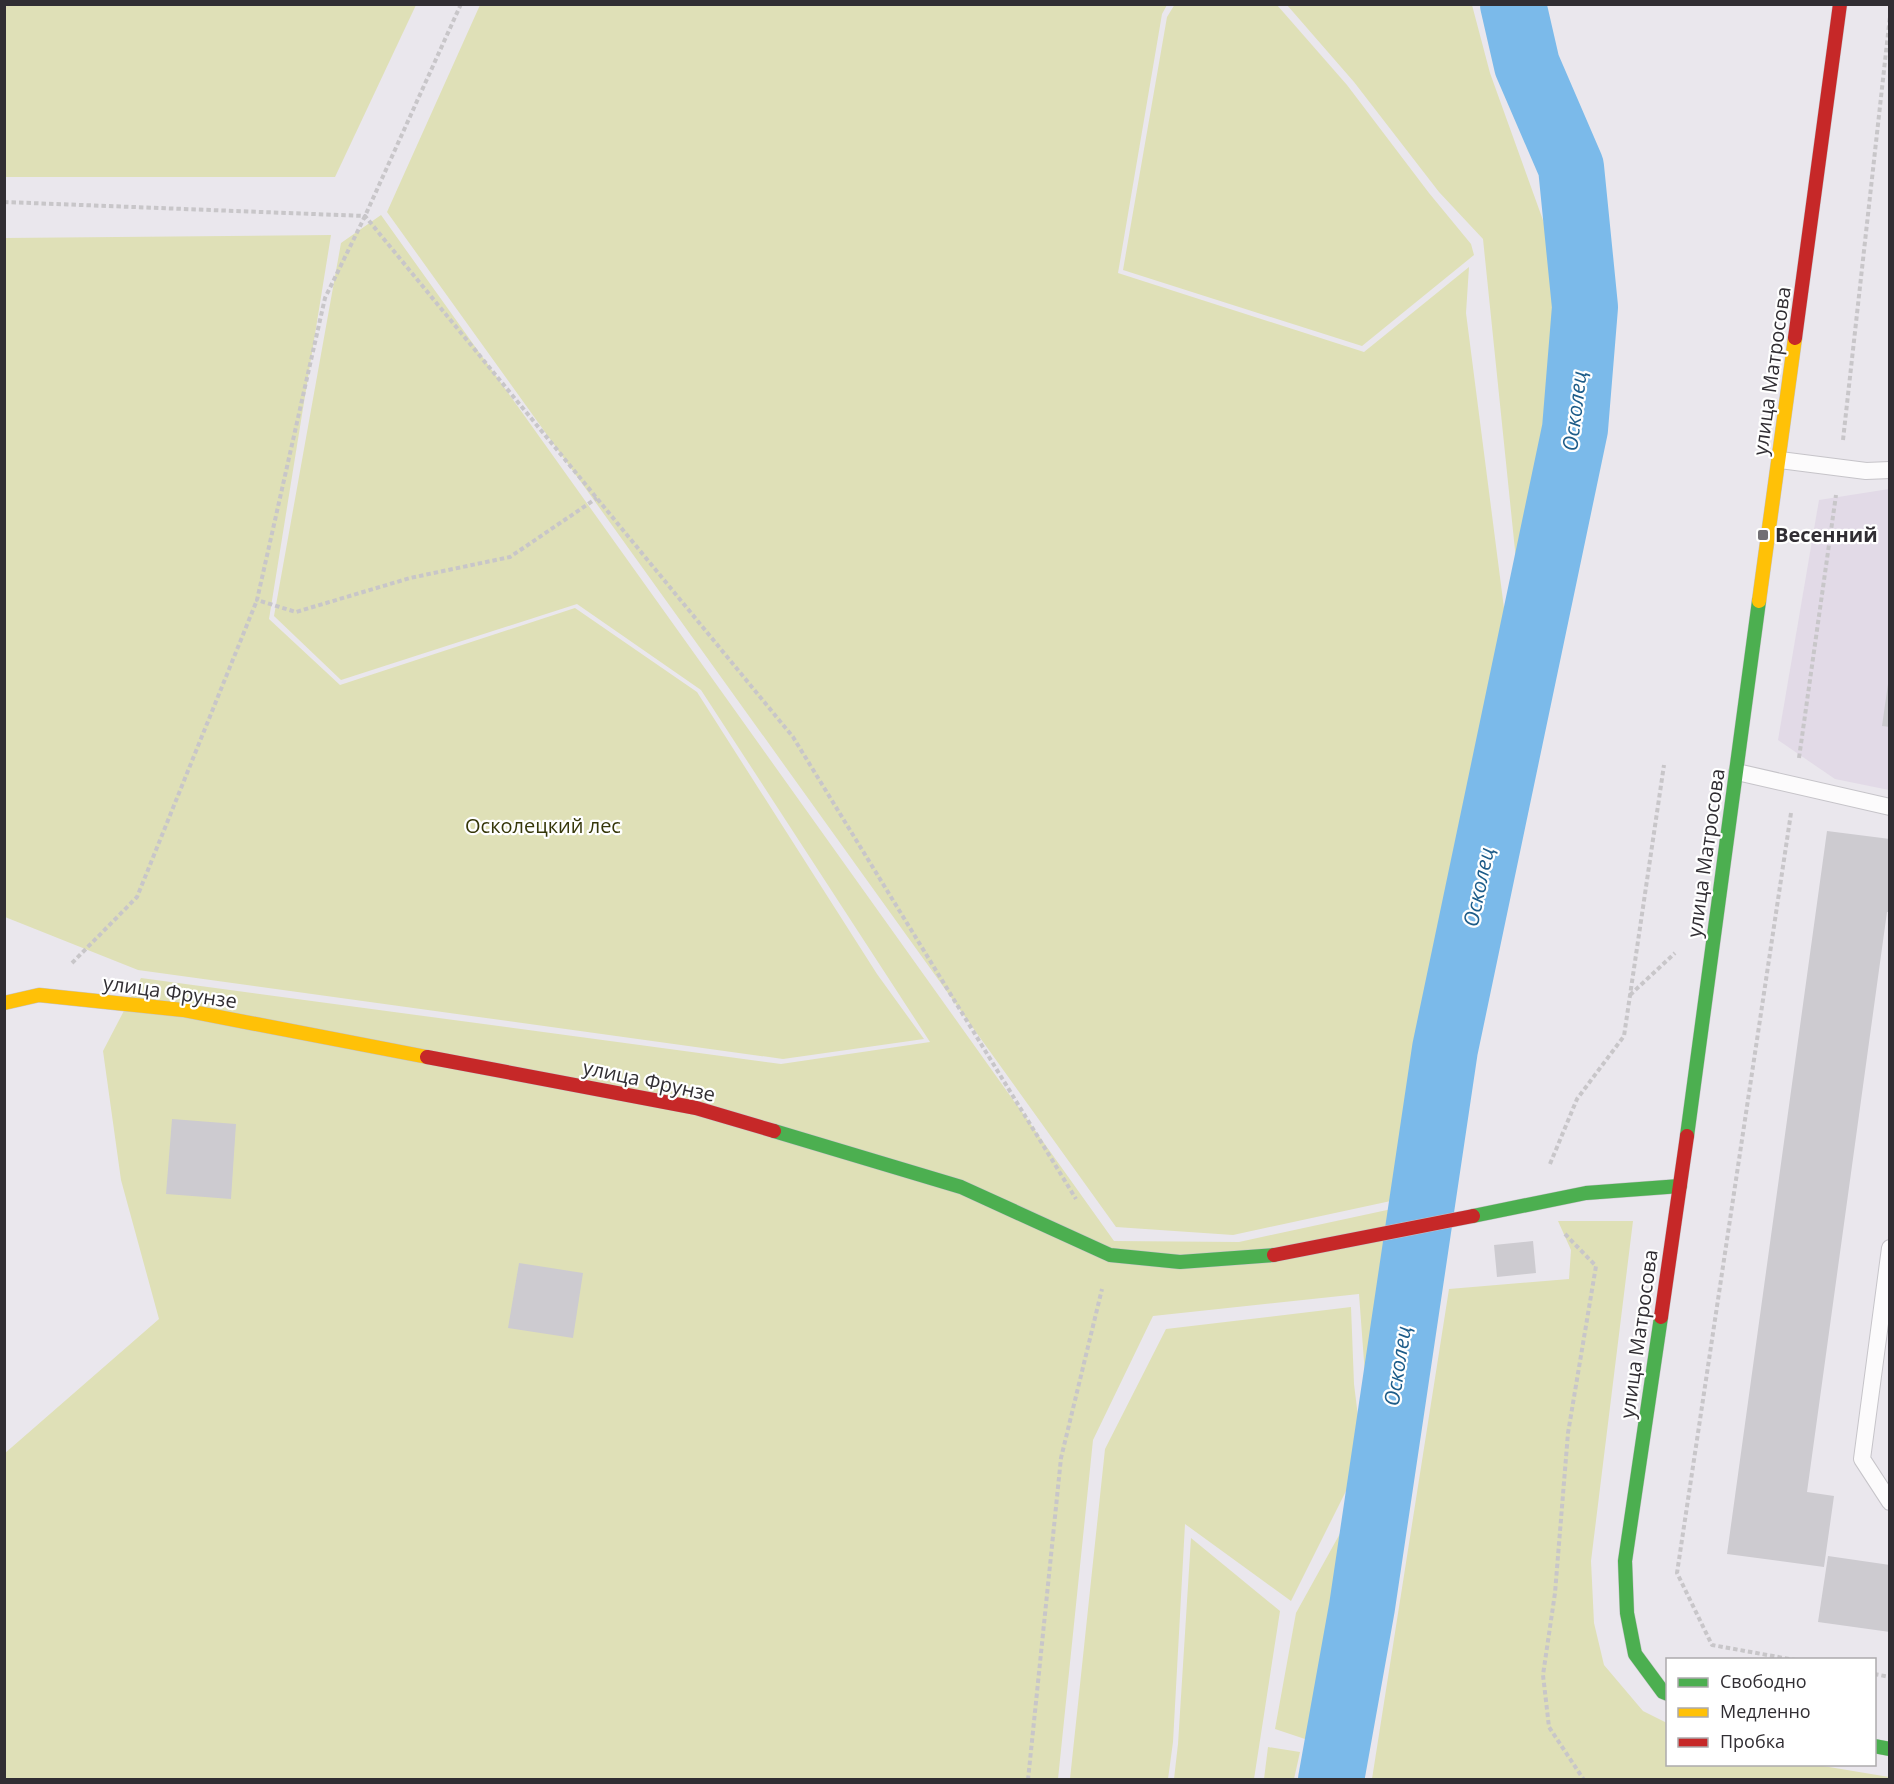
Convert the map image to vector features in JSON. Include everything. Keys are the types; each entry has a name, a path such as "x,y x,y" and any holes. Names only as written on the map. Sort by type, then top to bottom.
{"main road":[{"name":"улица Матросова","path":"1666,1693 1635,1654 1626,1613 1625,1561 1680,1186 1840,4"},
{"name":"улица Фрунзе","path":"4,1003 39,995 183,1010 696,1108 961,1187 1110,1255 1180,1262 1269,1256 1586,1192 1680,1186"}],"lane":[{"path":"1780,460 1866,471 1890,470"},
{"path":"1737,771 1795,784 1821,793 1890,807"},
{"path":"1890,1248 1862,1460 1890,1502"}],"path":[{"path":"39,995 137,897 257,600 325,298 365,216 461,4"},
{"path":"1789,1658 1712,1645 1677,1573 1795,784 1840,466 1890,16"},
{"path":"4,202 365,216 793,737 1079,1204"},
{"path":"257,600 296,612 410,578 510,557 597,498"},
{"path":"1584,1779 1549,1727 1543,1675 1555,1593 1568,1432 1596,1266 1534,1203 1576,1099 1624,1036 1664,765"},
{"path":"1028,1779 1061,1458 1110,1255"}],"shaded area":[{"path":"1889,489 1889,790 1835,779 1778,740 1819,500"}],"green space":[{"path":"5,4 416,5 335,177 5,177"},
{"path":"1175,4 1277,5 1347,85 1471,244 1474,255 1362,346 1123,270 1167,17"},
{"path":"480,5 1167,5 1162,14 1118,273 1364,352 1469,267 1466,313 1505,616 1413,1084 1400,1199 1233,1235 1116,1227 387,212"},
{"path":"1287,5 1472,5 1490,73 1557,259 1544,423 1519,589 1483,239 1439,192 1354,82"},
{"path":"381,215 1114,1241 1239,1242 1401,1207 1370,1442 1359,1294 1153,1316 1093,1440 1058,1779 5,1779 4,1454 159,1319 121,1180 103,1051 141,978 781,1064 930,1042 701,690 577,604 341,680 274,616 341,243"},
{"name":"Осколецкий лес","path":"331,235 269,619 340,685 575,608 697,692 877,974 924,1039 783,1059 138,970 5,917 5,238"},
{"path":"1558,1221 1633,1221 1591,1561 1594,1623 1604,1665 1643,1711 1666,1722 1666,1766 1823,1766 1889,1777 1889,1779 1372,1779 1449,1289 1569,1279 1571,1250"},
{"path":"1351,1307 1354,1384 1363,1457 1291,1601 1185,1524 1173,1742 1168,1779 1070,1779 1105,1449 1166,1329"},
{"path":"1363,1492 1310,1779 1302,1779 1311,1741 1275,1729 1296,1613"},
{"path":"1191,1538 1280,1611 1254,1779 1174,1779"},
{"path":"1268,1747 1300,1752 1294,1779 1264,1779"}],"building":[{"path":"1888,684 1890,684 1890,727 1882,726"},
{"path":"1827,831 1890,839 1890,912 1887,912 1807,1492 1834,1496 1824,1567 1727,1554"},
{"path":"172,1119 236,1124 231,1199 166,1194"},
{"path":"1533,1241 1536,1273 1497,1277 1494,1245"},
{"path":"519,1263 583,1273 573,1338 508,1328"},
{"path":"1828,1556 1890,1565 1890,1632 1818,1622"}],"waterway":[{"name":"Осколец","path":"1331,1780 1362,1607 1445,1049 1575,429 1585,307 1571,167 1527,65 1513,4"}],"traffic: fast":[{"path":"1687,1136 1759,601"},
{"path":"774,1131 961,1187 1110,1255 1180,1262 1274,1255"},
{"path":"1473,1216 1586,1193 1680,1186"},
{"path":"1661,1317 1625,1561 1627,1613 1635,1654 1666,1693"},
{"path":"1876,1746 1890,1749"}],"traffic: slow":[{"path":"1759,601 1795,338"},
{"path":"4,1003 39,995 183,1010 427,1057"}],"traffic: jam":[{"path":"1795,338 1840,4"},
{"path":"427,1057 696,1108 774,1131"},
{"path":"1661,1317 1687,1136"},
{"path":"1274,1255 1473,1216"}],"place":[{"name":"Весенний","path":"1763,535"}]}
